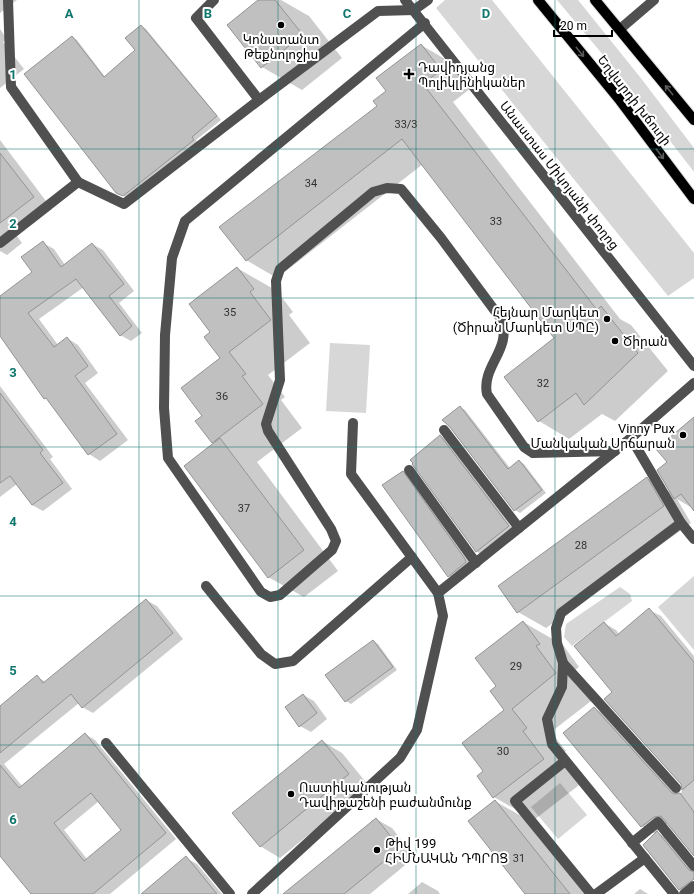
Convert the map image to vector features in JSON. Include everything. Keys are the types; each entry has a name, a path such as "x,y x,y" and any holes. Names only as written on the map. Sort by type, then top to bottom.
{"main road":[{"name":"Եղվարդի խճուղի","path":"538,0 619,99 694,199"},
{"path":"595,0 694,120"}],"street":[{"path":"8,0 11,87 78,182 124,204 258,100 378,10 414,10 428,0"},
{"path":"214,0 196,18 258,100"},
{"name":"Անաստաս Միկոյանի փողոց","path":"406,0 694,366"},
{"path":"620,29 654,0"},
{"path":"425,23 185,221 172,258 165,335 164,408 168,458 261,592 270,597 280,595 332,550 336,542 331,529 268,431 266,424 280,380 276,281 280,269 373,192 387,188 401,189 441,238 501,319 505,330 503,341 485,384 487,394 524,447 533,453 615,451"},
{"path":"0,243 78,182"},
{"path":"438,593 631,438 694,383"},
{"path":"252,894 400,758 417,730 442,624 443,616 438,593 351,474 353,423"},
{"path":"444,430 519,528"},
{"path":"631,438 681,524 694,539"},
{"path":"409,470 476,563"},
{"path":"674,894 552,744 547,719 562,687 563,663 557,643 556,628 561,613 681,524"},
{"path":"206,586 261,654 275,664 293,661 412,557"},
{"path":"563,663 676,788"},
{"path":"106,743 230,894"},
{"path":"565,761 515,801 591,894"},
{"path":"632,843 658,822 694,866"},
{"path":"596,894 645,858"},
{"path":"684,894 694,886"}],"shaded area":[{"path":"445,0 492,0 694,253 694,278 668,296 436,8"},
{"path":"557,0 578,0 640,77 694,148 694,172 619,74"},
{"path":"330,343 370,345 366,413 326,411"},
{"path":"694,576 694,650 658,607"},
{"path":"620,587 630,594 632,601 572,646 564,637 566,624"},
{"path":"560,783 587,815 558,839 531,807"}],"building":[{"path":"258,0 275,0 303,35 261,68 227,25"},
{"path":"141,25 217,116 192,137 194,140 123,196 116,193 24,74 72,36 104,77 135,50 125,38"},
{"path":"421,44 441,70 423,84 597,310 601,306 638,353 584,405 576,393 538,422 504,377 554,338 402,139 246,261 219,227 377,106 373,101 386,91 376,78"},
{"path":"0,153 34,197 0,223"},
{"path":"43,241 61,267 92,243 124,284 109,296 132,326 120,336 76,279 28,313 54,347 67,337 88,366 75,376 117,434 88,455 46,398 44,399 0,336 0,296 32,272 21,257"},
{"path":"237,267 254,289 250,292 271,320 229,352 246,374 242,376 263,404 212,443 195,421 202,416 181,388 220,358 204,337 210,332 189,304"},
{"path":"0,393 43,450 40,453 63,483 32,505 10,476 0,483"},
{"path":"460,406 508,469 519,460 542,490 514,511 449,426 442,420"},
{"path":"694,417 694,511 681,494 674,499 657,470 667,462 656,449"},
{"path":"440,435 509,526 476,552 410,460"},
{"path":"220,438 304,550 268,578 184,466"},
{"path":"403,471 465,559 466,562 448,577 382,485"},
{"path":"647,477 664,506 517,613 498,586"},
{"path":"146,599 173,633 82,708 71,694 0,753 0,706 37,675 43,683"},
{"path":"649,608 694,662 694,780 682,790 681,784 604,699 612,692 574,646 604,622 616,636"},
{"path":"523,621 540,644 536,646 556,673 512,709 527,728 523,731 544,759 493,798 477,776 483,771 462,743 504,710 490,691 496,686 475,658"},
{"path":"373,640 393,667 345,702 325,675"},
{"path":"303,694 317,713 299,727 285,707"},
{"path":"594,707 671,792 674,794 680,793 694,812 694,856 661,816 654,817 641,827 563,733"},
{"path":"85,733 166,833 93,894 31,894 0,856 0,765 19,788","holes":["91,793 121,830 84,861 54,823"]},
{"name":"Ուստիկանության Դավիթաշենի բաժանմունք","path":"322,740 349,774 260,847 232,813"},
{"path":"495,800 570,894 525,894 468,821"},
{"path":"376,818 400,848 344,894 283,894"},
{"path":"657,831 689,870 694,872 694,879 679,890 643,845"},
{"path":"186,856 217,894 141,894"}],"place":[{"name":"Կոնստանտ Թեքնոլոջիս","path":"281,25"},
{"name":"Դավիդյանց Պոլիկլինիկաներ","path":"409,74"},
{"name":"Հեյնար Մարկետ (Ծիրան Մարկետ ՍՊԸ)","path":"607,319"},
{"name":"Ծիրան","path":"615,341"},
{"name":"Vinny Pux Մանկական Սրճարան","path":"683,435"},
{"name":"Ուստիկանության Դավիթաշենի բաժանմունք","path":"291,794"},
{"name":"Թիվ 199 ՀԻՄՆԱԿԱՆ ԴՊՐՈՑ","path":"377,850"}]}
